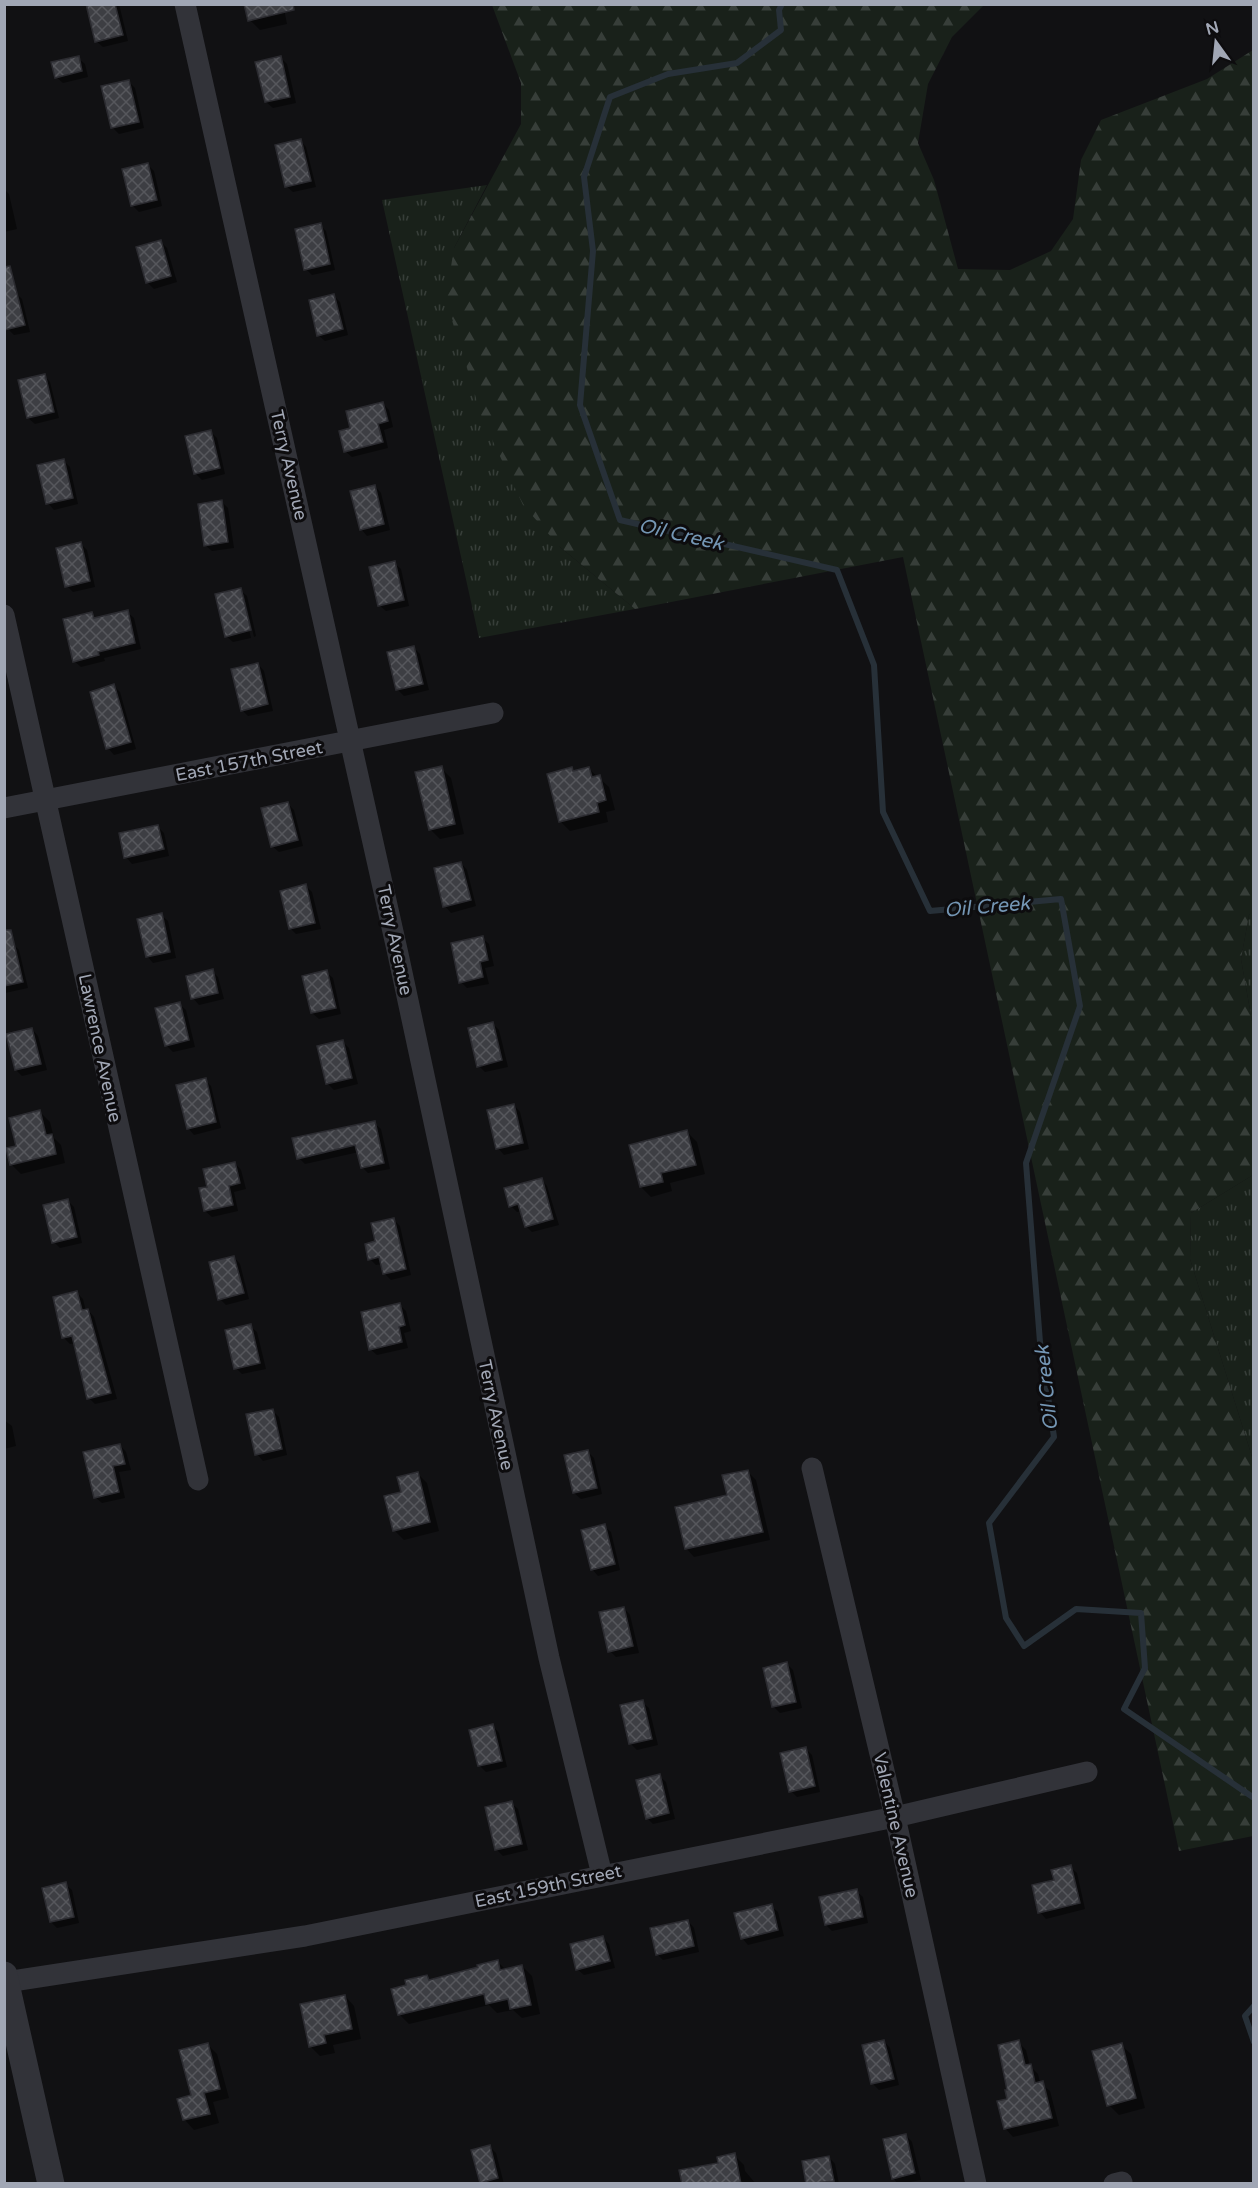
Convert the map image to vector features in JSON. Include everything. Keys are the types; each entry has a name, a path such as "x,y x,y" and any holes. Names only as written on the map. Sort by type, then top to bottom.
{"street":[{"name":"Terry Avenue","path":"185,4 351,741 549,1658 602,1875"},
{"name":"Lawrence Avenue","path":"4,615 61,862 107,1084 198,1480"},
{"name":"East 157th Street","path":"4,808 493,713"},
{"name":"Valentine Avenue","path":"812,1468 895,1817 976,2184"},
{"name":"East 159th Street","path":"5,1978 305,1936 895,1817 1087,1772"},
{"path":"5,1978 51,2184"}],"green space":[{"path":"492,5 984,5 952,37 928,84 918,143 934,180 958,269 1010,270 1051,251 1073,219 1081,160 1101,120 1207,79 1253,50 1254,909 1249,915 1241,959 1253,1027 1253,1175 1191,1213 1190,1259 1253,1460 1253,1836 1179,1851 903,557 635,609 560,547 523,505 482,418 446,298 454,248 521,124 521,83"},
{"path":"487,185 454,248 560,547 635,609 479,638 382,200"},
{"path":"1253,909 1253,1027 1241,959 1249,915"},
{"path":"1253,1175 1253,1460 1190,1259 1191,1213"}],"building":[{"path":"86,4 115,4 123,35 95,42"},
{"path":"244,4 293,4 294,10 248,21"},
{"path":"79,56 82,71 55,78 51,62"},
{"path":"281,56 290,97 265,102 255,62"},
{"path":"129,80 139,122 111,128 101,86"},
{"path":"301,139 311,181 285,187 275,145"},
{"path":"148,163 157,200 131,206 122,169"},
{"path":"321,223 330,264 304,270 295,229"},
{"path":"161,240 171,276 146,283 136,247"},
{"path":"10,266 25,325 4,330 4,267"},
{"path":"334,294 343,329 317,336 309,300"},
{"path":"45,374 54,412 27,418 18,380"},
{"path":"383,402 388,421 378,424 383,442 344,452 339,431 350,428 346,411"},
{"path":"211,430 220,468 194,474 185,436"},
{"path":"64,459 73,498 46,504 37,465"},
{"path":"375,485 384,524 360,530 350,491"},
{"path":"222,500 228,542 204,546 198,504"},
{"path":"81,542 90,581 65,587 56,548"},
{"path":"395,561 404,600 378,606 369,567"},
{"path":"241,588 251,630 225,637 215,594"},
{"path":"128,610 135,643 98,652 99,655 73,662 63,619 92,612 94,618"},
{"path":"414,646 423,684 396,690 387,652"},
{"path":"258,663 268,704 241,711 231,669"},
{"path":"114,684 131,742 106,749 90,692"},
{"path":"442,766 455,824 429,830 415,772"},
{"path":"572,767 573,771 589,767 592,777 600,775 606,800 597,803 599,812 559,822 547,774"},
{"path":"288,802 298,840 271,847 261,808"},
{"path":"158,825 164,849 124,858 119,833"},
{"path":"461,862 471,900 443,907 434,868"},
{"path":"306,884 315,923 289,929 280,891"},
{"path":"162,913 170,952 146,957 137,919"},
{"path":"4,930 11,930 23,982 4,986"},
{"path":"483,936 488,960 480,962 483,977 459,983 451,943"},
{"path":"213,969 218,993 191,999 186,976"},
{"path":"327,970 336,1008 311,1013 302,976"},
{"path":"180,1002 189,1040 165,1046 155,1008"},
{"path":"493,1022 502,1060 477,1067 468,1028"},
{"path":"32,1028 41,1064 15,1070 6,1034"},
{"path":"343,1040 352,1078 326,1084 317,1046"},
{"path":"206,1078 216,1122 187,1129 176,1085"},
{"path":"514,1104 523,1143 496,1149 487,1110"},
{"path":"40,1110 46,1135 52,1134 56,1154 10,1165 6,1148 16,1146 9,1118"},
{"path":"375,1121 384,1163 361,1168 355,1145 297,1159 292,1138"},
{"path":"687,1130 696,1165 661,1173 663,1182 640,1187 629,1145"},
{"path":"235,1162 240,1183 229,1186 233,1205 204,1211 199,1188 207,1187 203,1169"},
{"path":"542,1178 553,1219 525,1227 518,1204 509,1207 504,1188"},
{"path":"68,1199 77,1237 52,1243 43,1205"},
{"path":"394,1218 406,1269 383,1274 379,1257 368,1260 365,1244 375,1241 371,1223"},
{"path":"234,1256 244,1293 218,1300 209,1262"},
{"path":"77,1291 82,1310 88,1309 111,1393 87,1399 72,1336 62,1338 53,1297"},
{"path":"400,1303 405,1325 399,1327 402,1342 369,1350 361,1312"},
{"path":"251,1324 260,1363 234,1369 225,1330"},
{"path":"273,1409 282,1449 255,1455 246,1414"},
{"path":"120,1444 125,1464 113,1466 119,1492 94,1498 83,1452"},
{"path":"588,1450 597,1488 573,1493 564,1455"},
{"path":"748,1470 763,1532 685,1549 675,1507 727,1495 722,1475"},
{"path":"418,1472 430,1522 393,1531 384,1496 401,1492 397,1477"},
{"path":"605,1524 615,1564 591,1570 581,1530"},
{"path":"624,1607 633,1646 608,1652 599,1612"},
{"path":"787,1662 796,1702 772,1707 763,1668"},
{"path":"643,1700 652,1739 629,1744 620,1705"},
{"path":"493,1724 502,1761 478,1766 469,1730"},
{"path":"806,1747 815,1786 789,1792 780,1753"},
{"path":"660,1774 669,1813 646,1819 636,1780"},
{"path":"512,1801 522,1844 495,1850 485,1807"},
{"path":"1071,1865 1080,1903 1038,1913 1032,1885 1054,1880 1051,1870"},
{"path":"66,1882 74,1917 50,1922 42,1888"},
{"path":"857,1889 863,1917 825,1925 819,1897"},
{"path":"772,1904 778,1930 741,1939 734,1913"},
{"path":"688,1920 694,1946 656,1955 650,1928"},
{"path":"603,1936 610,1961 576,1970 570,1944"},
{"path":"498,1960 500,1970 522,1965 531,2005 510,2009 508,1999 486,2004 484,1994 398,2015 391,1989 406,1985 405,1980 427,1975 429,1980"},
{"path":"345,1995 352,2029 324,2035 326,2043 309,2047 300,2004"},
{"path":"884,2040 894,2079 871,2084 862,2045"},
{"path":"1019,2040 1025,2065 1031,2064 1035,2083 1043,2081 1052,2118 1004,2129 997,2101 1007,2099 1005,2090 1007,2090 998,2045"},
{"path":"208,2043 220,2089 204,2093 210,2114 183,2120 177,2099 191,2095 179,2050"},
{"path":"1122,2043 1136,2098 1107,2106 1092,2051"},
{"path":"906,2134 915,2173 892,2179 883,2139"},
{"path":"490,2145 498,2178 480,2183 471,2150"},
{"path":"735,2153 741,2184 682,2184 679,2170 718,2163 717,2157"},
{"path":"829,2156 834,2181 806,2184 802,2161"}],"waterway":[{"name":"Oil Creek","path":"782,4 779,10 781,30 737,63 668,74 610,97 584,177 593,251 580,405 620,520 837,570 874,665 883,812 930,911 1061,899 1080,1006 1026,1163 1040,1342 1054,1437 989,1523 1006,1618 1024,1646 1076,1609 1141,1613 1145,1668 1124,1709 1254,1798"},
{"name":"Oil Creek","path":"1254,2006 1245,2016 1254,2042"}]}
